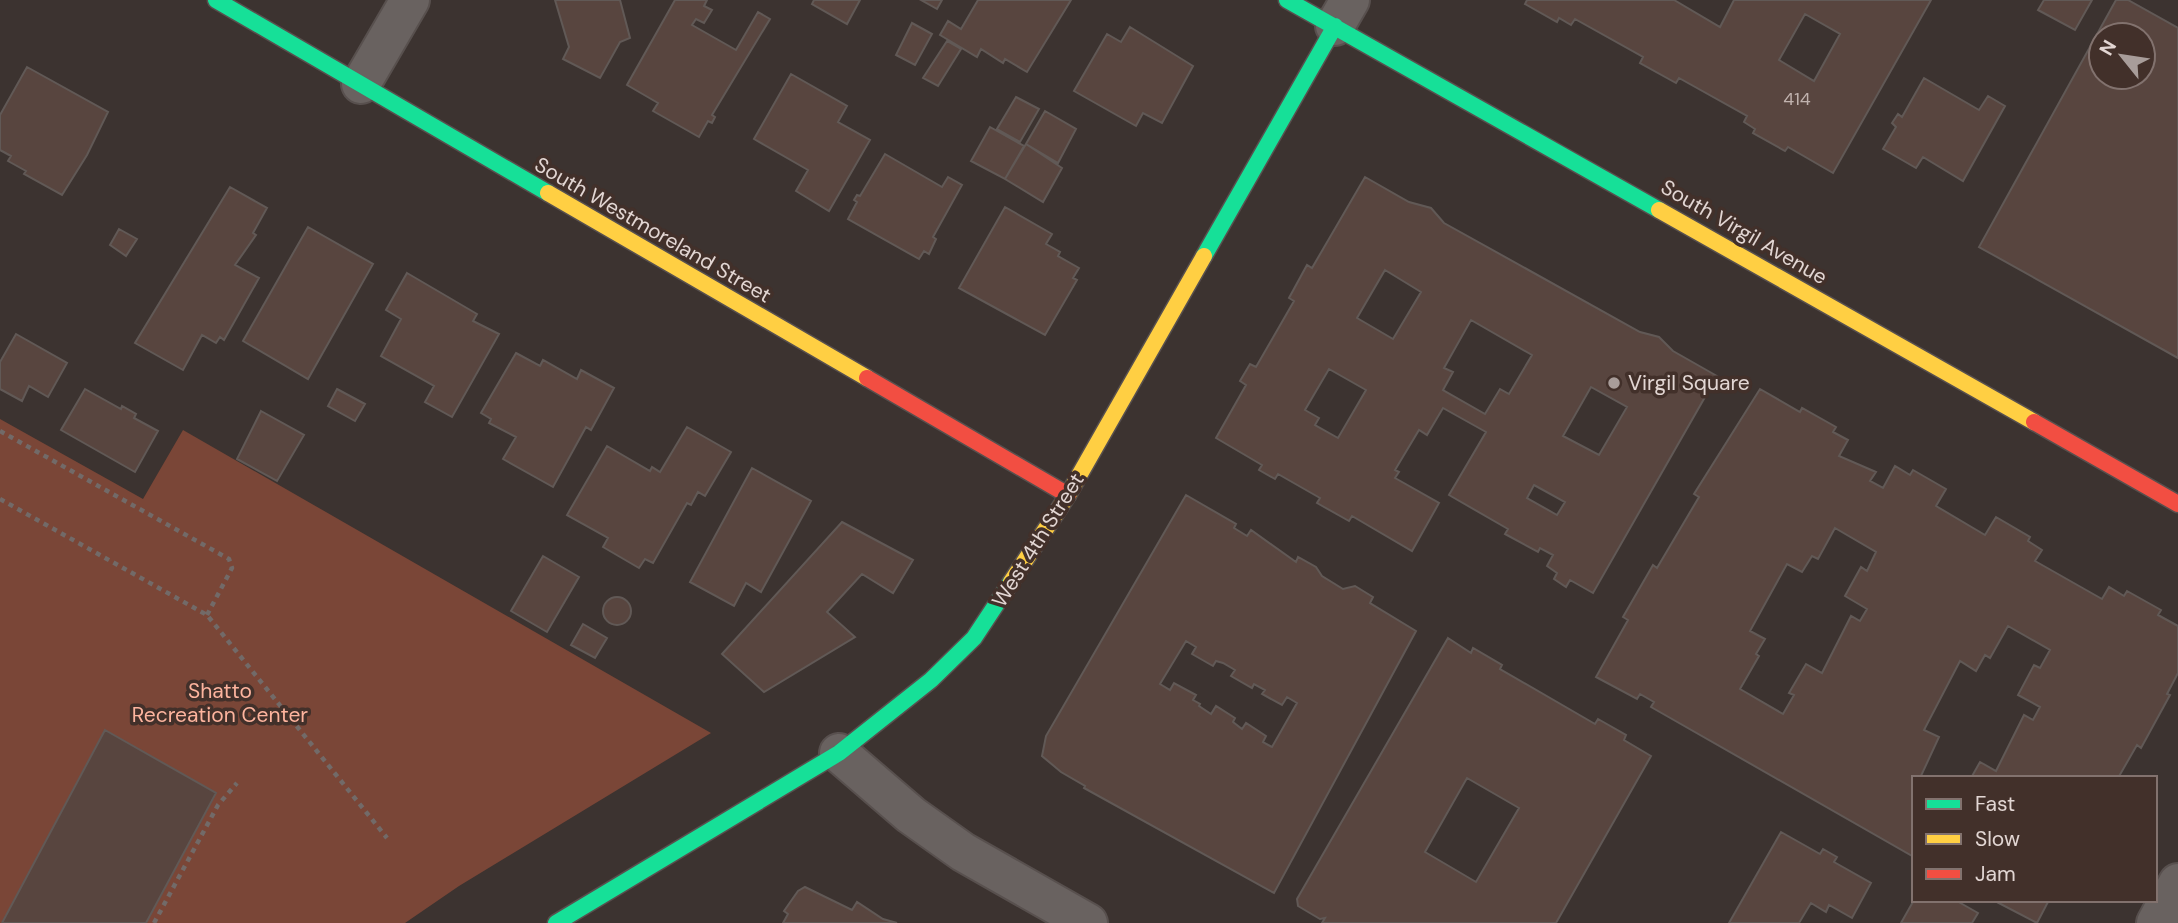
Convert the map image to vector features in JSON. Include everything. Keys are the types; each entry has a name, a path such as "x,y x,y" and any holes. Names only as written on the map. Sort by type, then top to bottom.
{"street":[{"name":"South Westmoreland Street","path":"216,0 1068,495"},
{"path":"361,84 410,0"},
{"name":"South Virgil Avenue","path":"1287,0 1342,13 2178,504"},
{"name":"West 4th Street","path":"556,923 839,752 931,680 974,638 1012,586 1068,495 1342,13"},
{"path":"839,752 911,814 963,852 1088,923"},
{"path":"2156,923 2178,883"}],"path":[{"path":"0,431 229,559 232,568 207,615"},
{"path":"0,499 207,615 387,838"},
{"path":"154,923 218,805 237,783"}],"green space":[{"name":"Shatto Recreation Center","path":"0,419 143,499 183,430 711,733 459,886 405,923 0,923"}],"building":[{"path":"555,0 620,0 630,38 620,42 600,78 563,59 569,47"},
{"path":"675,0 707,0 704,6 712,10 704,23 696,19 692,25 736,50 758,12 770,19 712,115 715,117 712,123 708,121 699,137 653,111 658,103 627,85"},
{"path":"814,0 860,0 847,24 812,4"},
{"path":"921,0 942,0 937,9"},
{"path":"978,0 1071,0 1027,72 1005,59 1003,63 981,49 977,57 940,35 948,21 961,29"},
{"path":"1527,0 1674,0 1720,27 1734,0 1931,0 1833,173 1788,147 1785,151 1753,133 1755,129 1744,122 1747,116 1679,78 1676,83 1640,63 1643,57 1575,19 1571,25 1559,18 1557,22 1525,4","holes":["1805,14 1840,34 1814,81 1779,60"]},
{"path":"2044,0 2092,0 2075,30 2038,10"},
{"path":"2116,0 2128,0 2178,28 2178,358 1979,247 2087,52 2087,91 2157,91 2157,21 2104,21"},
{"path":"912,23 932,34 915,65 896,55"},
{"path":"1130,27 1193,66 1162,123 1143,113 1136,126 1074,91 1107,34 1121,42"},
{"path":"947,41 961,49 938,86 923,78"},
{"path":"27,67 108,112 87,155 62,195 24,174 26,171 8,161 11,156 0,150 0,115"},
{"path":"791,74 847,106 838,122 870,140 829,211 796,191 808,170 754,139"},
{"path":"1924,78 1979,110 1988,96 2005,106 1963,181 1923,157 1916,168 1883,149 1896,127 1892,123 1898,114 1902,117"},
{"path":"1016,97 1039,109 1020,142 997,129"},
{"path":"1045,111 1076,129 1058,163 1026,144"},
{"path":"990,127 1024,146 1005,179 971,161"},
{"path":"1026,144 1062,168 1043,202 1005,179"},
{"path":"885,154 942,187 948,177 962,185 933,237 936,239 929,254 924,251 919,259 848,219 857,202 854,200 857,195 860,196"},
{"name":"Virgil Square","path":"1365,177 1409,202 1431,208 1444,223 1640,332 1659,337 1673,351 1717,376 1593,593 1570,580 1566,587 1554,579 1557,573 1547,566 1553,555 1540,548 1538,552 1505,534 1508,529 1449,495 1486,432 1443,408 1427,435 1419,430 1395,470 1399,472 1395,478 1439,503 1412,551 1352,516 1349,521 1317,503 1320,498 1278,474 1275,479 1259,470 1262,465 1216,438 1246,385 1240,381 1250,364 1256,367 1294,301 1289,298 1307,265 1312,268","holes":["1385,270 1421,292 1393,339 1357,318","1471,320 1532,355 1509,394 1500,389 1485,414 1443,390 1453,372 1444,368","1329,369 1366,390 1338,438 1315,425 1319,418 1305,410","1591,387 1627,407 1599,455 1563,436","1534,485 1565,502 1557,515 1527,498"]},
{"path":"230,187 267,208 253,233 256,235 235,265 259,278 224,340 220,337 216,343 202,335 183,370 135,343"},
{"path":"1005,207 1052,234 1046,244 1060,252 1058,256 1079,268 1073,278 1077,280 1045,335 959,288"},
{"path":"308,227 373,264 308,379 243,341"},
{"path":"119,229 137,239 126,256 110,245"},
{"path":"407,273 477,314 473,321 499,334 452,417 425,402 434,386 381,356 401,319 386,310"},
{"path":"16,334 67,363 48,397 29,386 22,401 0,389 0,362"},
{"path":"516,353 540,366 543,360 577,379 581,370 614,388 591,430 586,427 553,487 503,459 516,437 489,423 491,419 481,413"},
{"path":"85,389 121,409 122,406 136,414 134,418 158,431 135,472 61,430"},
{"path":"337,389 365,404 355,421 328,406"},
{"path":"1760,389 1800,412 1802,408 1836,427 1833,432 1848,440 1839,456 1876,472 1870,481 1883,488 1895,466 1910,475 1913,470 1946,489 1936,506 1985,535 1996,517 2030,537 2028,541 2042,550 2035,561 2102,599 2109,587 2124,596 2127,591 2161,610 2158,615 2178,626 2178,673 2167,694 2170,695 2141,748 2137,745 2119,776 1972,776 1980,762 1996,771 2024,715 2033,720 2040,707 2018,695 2034,665 2040,668 2050,650 2008,626 1990,658 1985,655 1976,671 1960,661 1924,730 1939,737 1921,776 1912,776 1912,856 1651,707 1654,702 1640,694 1637,699 1596,677 1628,620 1623,617 1653,565 1657,568 1699,497 1694,494","holes":["1835,528 1876,552 1867,571 1861,567 1845,596 1867,609 1860,621 1851,616 1822,673 1806,664 1789,693 1794,695 1783,714 1740,689 1759,656 1756,654 1765,639 1750,631 1787,564 1802,572 1812,556 1818,559"]},
{"path":"261,411 304,435 277,481 237,459"},
{"path":"687,427 731,452 705,496 698,492 691,505 687,503 653,563 645,559 639,568 603,547 608,538 567,515 607,446 650,471 652,467 660,472"},
{"path":"752,468 811,501 761,592 746,583 734,606 690,582"},
{"path":"1186,495 1236,524 1234,528 1247,536 1251,530 1296,562 1298,557 1316,567 1322,576 1343,589 1355,586 1373,597 1370,603 1416,631 1274,893 1084,788 1085,786 1061,772 1042,756 1046,736","holes":["1186,641 1196,647 1192,654 1213,666 1216,661 1223,663 1235,670 1231,676 1252,688 1254,684 1265,690 1262,694 1282,705 1287,697 1297,703 1272,747 1263,742 1266,736 1246,723 1242,729 1233,722 1235,718 1216,706 1211,714 1193,700 1196,695 1174,683 1170,690 1160,684"]},
{"path":"842,522 913,560 893,593 862,574 827,612 855,637 764,692 722,654"},
{"path":"543,556 579,577 547,632 511,611"},
{"path":"617,597 627,601 631,611 627,621 617,625 607,621 603,611 607,601"},
{"path":"583,624 607,638 595,658 571,645"},
{"path":"1448,638 1471,653 1473,648 1502,665 1500,669 1595,724 1598,719 1626,735 1624,740 1651,756 1556,923 1322,923 1325,918 1320,919 1298,906 1297,899","holes":["1467,778 1519,808 1476,882 1425,852"]},
{"path":"105,730 216,793 146,923 2,923"},
{"path":"1781,832 1820,854 1823,849 1837,857 1834,862 1871,883 1852,918 1829,905 1826,912 1811,903 1799,923 1729,923"},
{"path":"805,887 852,910 857,902 883,919 897,923 783,923 788,914 784,911 798,891"},
{"path":"1913,902 1959,902 1978,913 1972,923 1901,923"},
{"path":"1997,902 2048,902 2037,923"}],"traffic: fast":[{"path":"216,0 548,193"},
{"path":"1287,0 1659,210"},
{"path":"1204,256 1335,26"},
{"path":"556,923 839,753 931,680 974,638 1011,582"}],"traffic: slow":[{"path":"548,193 867,378"},
{"path":"1659,210 2034,422"},
{"path":"1011,582 1068,495 1204,256"}],"traffic: jam":[{"path":"867,378 1068,495"},
{"path":"2034,422 2178,504"}],"place":[{"name":"Virgil Square","path":"1614,383"}]}
